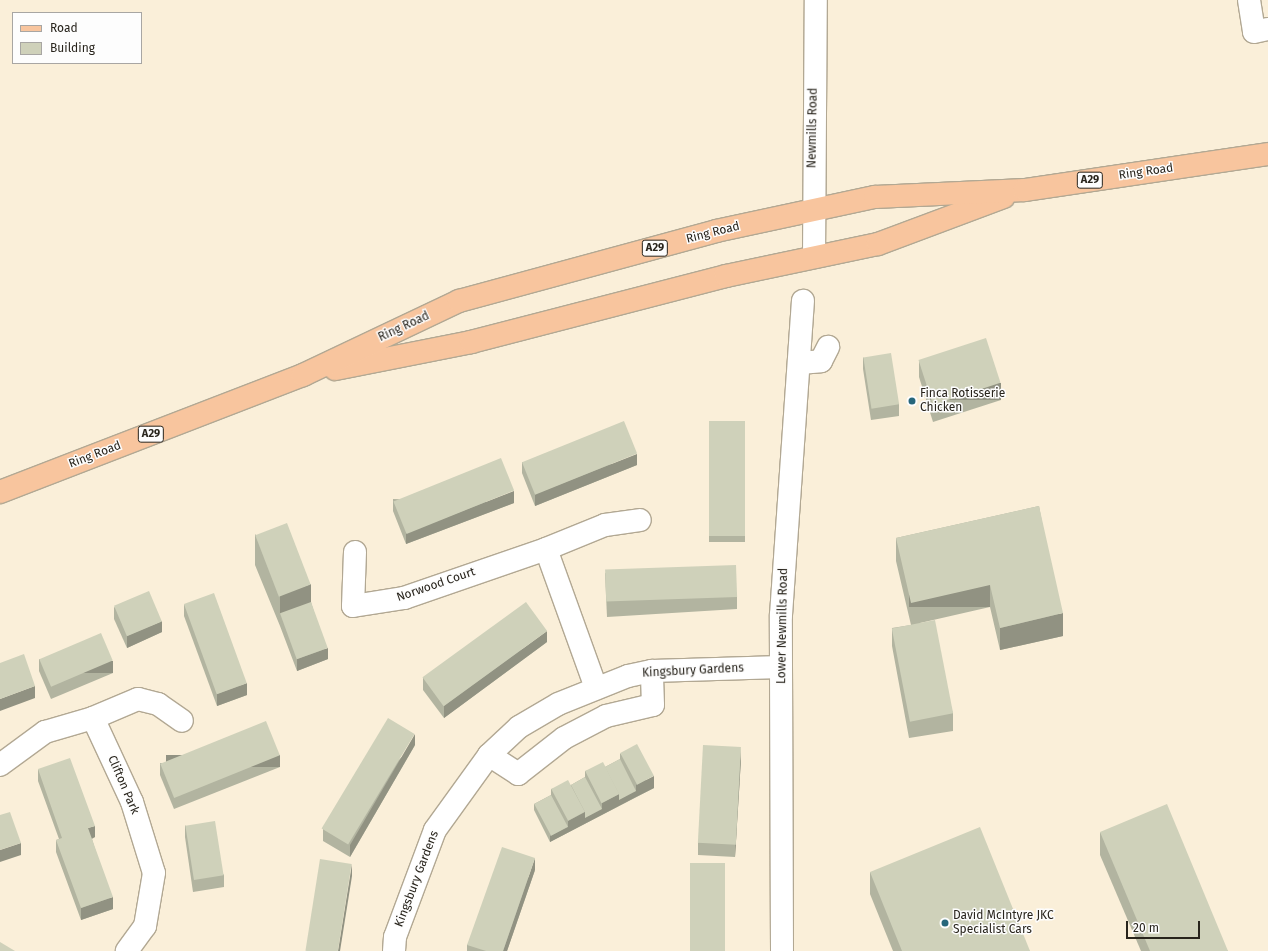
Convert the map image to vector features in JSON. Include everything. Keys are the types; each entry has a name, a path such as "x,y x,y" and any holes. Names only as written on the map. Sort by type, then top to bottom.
{"main road":[{"name":"Ring Road","path":"0,492 303,375 459,301 716,232 875,197 1025,190 1268,154"},
{"name":"Ring Road","path":"303,375 471,342 814,257 878,244 1025,190"}],"street":[{"name":"Newmills Road","path":"814,257 813,211 816,0"},
{"path":"1248,0 1254,32 1268,29"},
{"name":"Lower Newmills Road","path":"782,951 780,615 800,363 803,301"},
{"path":"800,363 821,361 828,347"},
{"name":"Norwood Court","path":"354,552 353,606 404,598 546,549 605,525 640,520"},
{"path":"546,549 596,688"},
{"name":"Kingsbury Gardens","path":"394,951 395,937 435,830 489,755 520,727 558,704 596,688 652,671 781,667"},
{"path":"489,755 518,774 564,738 606,716 653,705 652,671"},
{"path":"0,765 45,732 93,718 138,700 158,704 182,721"},
{"name":"Clifton Park","path":"93,718 132,802 154,873 145,926 127,951"}],"building":[{"path":"986,338 1001,383 933,405 918,360"},
{"path":"891,353 899,404 871,409 863,357"},
{"path":"624,421 637,453 535,495 522,462"},
{"path":"709,421 745,421 745,536 709,536"},
{"path":"501,458 514,490 407,534 393,501"},
{"path":"1039,506 1063,613 1000,628 990,585 911,603 896,538"},
{"path":"287,523 311,585 279,597 255,535"},
{"path":"736,565 737,597 606,602 605,570"},
{"path":"149,591 162,621 127,636 114,606"},
{"path":"214,593 247,683 217,694 184,604"},
{"path":"311,602 328,648 297,659 280,613"},
{"path":"526,602 547,631 444,706 422,677"},
{"path":"935,620 953,713 910,722 892,628"},
{"path":"101,633 113,661 51,687 39,659"},
{"path":"24,654 35,686 0,699 0,663"},
{"path":"388,718 415,734 348,845 322,829"},
{"path":"266,721 280,755 174,798 160,764"},
{"path":"637,744 654,776 637,785 620,753"},
{"path":"703,745 741,747 736,845 698,843"},
{"path":"70,758 95,826 88,828 113,897 81,908 56,840 62,838 38,769"},
{"path":"620,759 636,791 619,800 619,794 605,767"},
{"path":"603,762 619,794 602,803 585,771"},
{"path":"585,777 602,809 585,818 585,812 571,785"},
{"path":"568,780 585,812 568,821 551,789"},
{"path":"551,795 568,827 551,836 534,804"},
{"path":"1167,804 1228,951 1150,951 1100,832"},
{"path":"10,812 21,843 0,850 0,815"},
{"path":"215,821 224,875 194,880 185,826"},
{"name":"David McIntyre JKC Specialist Cars","path":"980,827 1030,951 902,951 870,872"},
{"path":"502,847 535,858 503,951 486,951 467,945"},
{"path":"320,859 352,864 338,951 305,951"},
{"path":"690,863 725,863 725,880 690,880"},
{"path":"690,880 725,880 725,951 690,951"},
{"path":"0,942 15,951 0,951"}],"place":[{"name":"Finca Rotisserie Chicken","path":"912,401"},
{"name":"David McIntyre JKC Specialist Cars","path":"945,923"}]}
